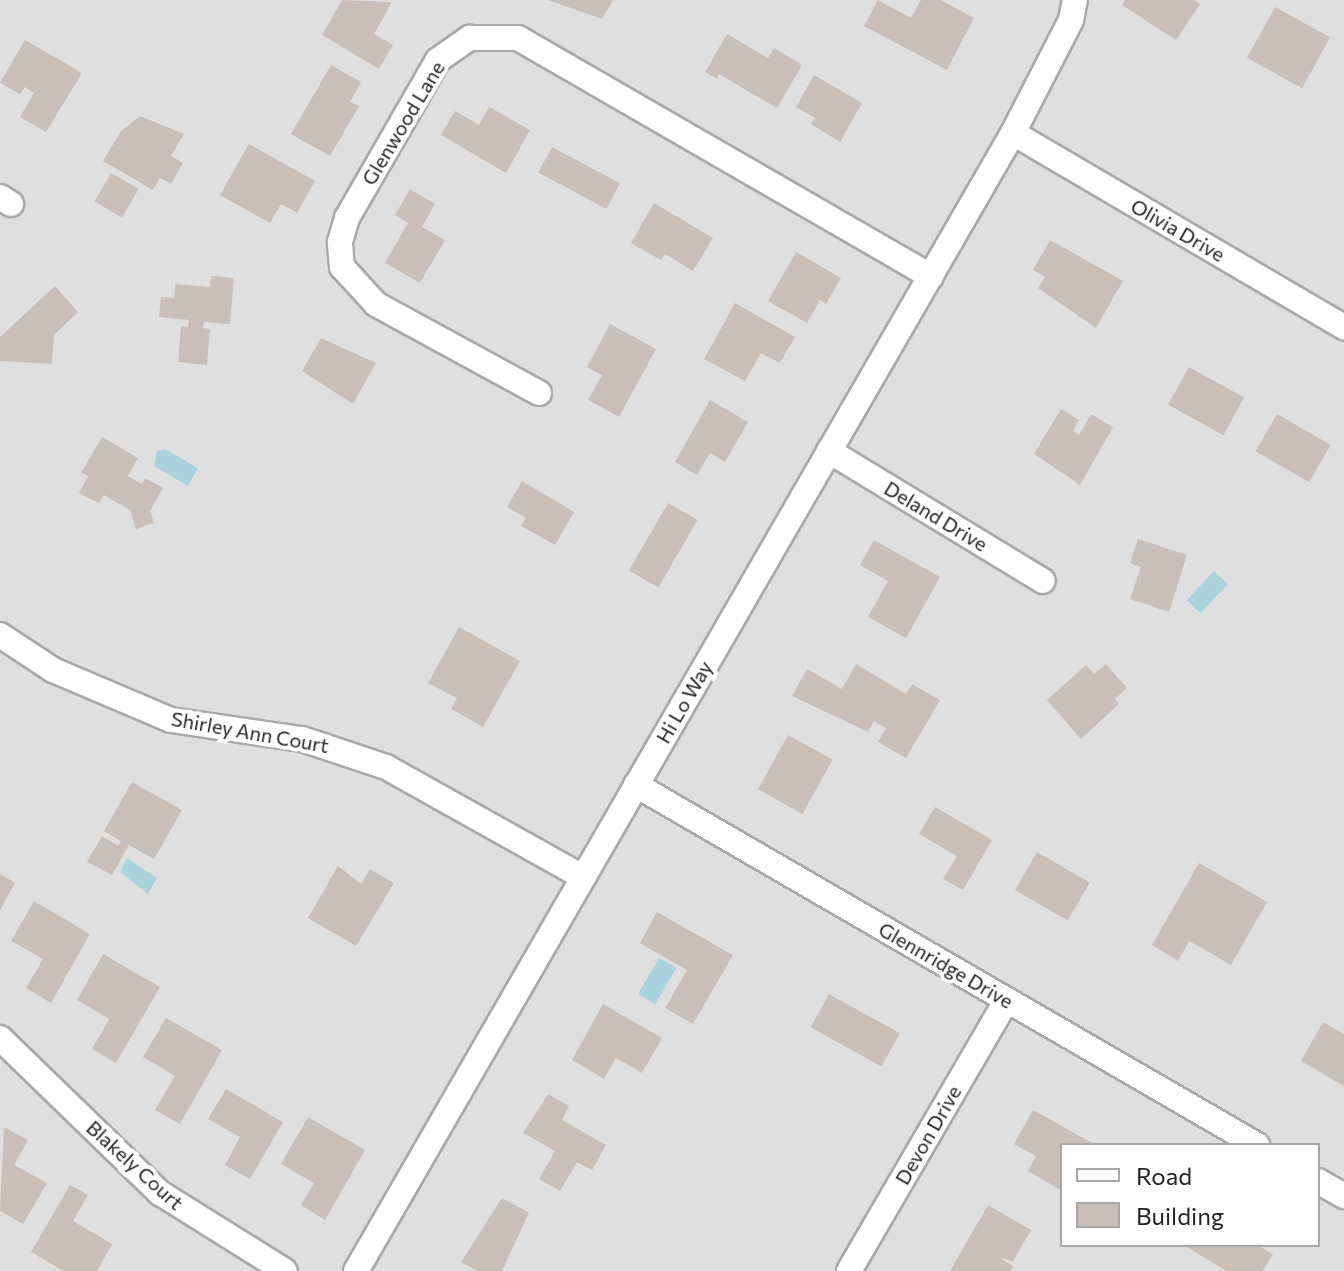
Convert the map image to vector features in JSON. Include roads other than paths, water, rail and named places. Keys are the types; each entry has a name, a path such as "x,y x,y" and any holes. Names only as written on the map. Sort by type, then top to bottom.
{"street":[{"name":"Hi Lo Way","path":"356,1271 1013,133 1071,20 1075,0"},
{"name":"Glenwood Lane","path":"539,393 376,304 342,267 340,242 361,193 438,60 470,38 518,38 931,276"},
{"name":"Olivia Drive","path":"1013,133 1344,327"},
{"name":"Deland Drive","path":"829,451 1043,581"},
{"name":"Shirley Ann Court","path":"0,635 105,696 171,720 302,739 386,767 583,877"},
{"name":"Glennridge Drive","path":"636,785 1254,1143"},
{"name":"Devon Drive","path":"849,1271 1007,1000"},
{"name":"Blakely Court","path":"0,1038 160,1193 285,1271"},
{"path":"1320,1182 1344,1196"}],"water":[{"path":"165,449 198,468 188,486 154,466 157,451"},
{"path":"1214,571 1228,584 1201,613 1187,600"},
{"path":"127,858 157,878 148,894 120,872"},
{"path":"659,958 676,968 655,1004 638,994"}]}
